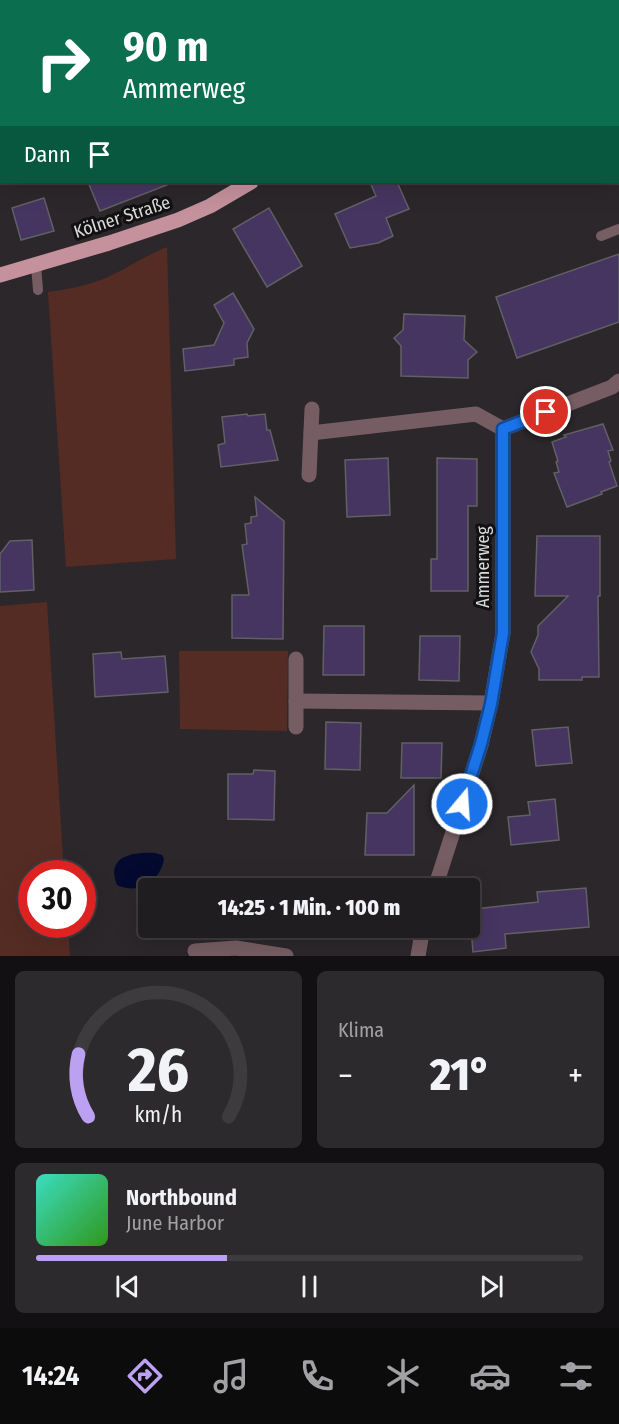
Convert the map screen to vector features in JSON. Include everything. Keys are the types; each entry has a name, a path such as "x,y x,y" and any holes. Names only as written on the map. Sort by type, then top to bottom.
{"main road":[{"name":"Kölner Straße","path":"0,275 178,220 210,206 249,183"}],"street":[{"path":"311,433 476,414 503,429 612,387 619,381"},
{"path":"309,475 312,409"},
{"name":"Ammerweg","path":"438,878 481,744 491,704 503,633 503,429"},
{"path":"296,659 296,727"},
{"path":"296,700 491,704"},
{"path":"418,956 421,938"},
{"path":"195,951 236,948 286,956"}],"lane":[{"path":"601,236 619,229"},
{"path":"36,265 38,290"}],"shaded area":[{"path":"167,247 176,559 66,567 48,292 74,288 100,280"},
{"path":"47,602 63,860 18,860 18,938 69,938 70,956 0,956 0,606"},
{"path":"179,651 288,651 287,731 180,729"}],"water":[{"path":"130,855 162,855 164,859 158,874 155,878 138,878 138,887 125,888 117,885 114,875 118,862"}],"building":[{"path":"88,183 172,183 100,211"},
{"path":"370,183 397,183 409,209 386,218 393,236 378,243 350,248 335,214 376,196"},
{"path":"44,198 54,231 21,240 12,208"},
{"path":"269,208 302,266 267,287 233,229"},
{"path":"619,254 619,322 517,358 496,297"},
{"path":"233,293 254,329 247,343 248,357 234,359 234,365 185,371 183,349 214,345 224,323 214,305"},
{"path":"404,314 465,316 464,340 477,352 468,360 468,378 401,376 401,346 394,338 403,330"},
{"path":"247,414 248,416 265,414 267,430 270,430 278,460 221,467 218,445 225,443 222,417"},
{"path":"603,424 613,450 608,451 611,461 609,462 617,486 567,507 554,473 559,472 552,442 566,437 564,435"},
{"path":"388,458 390,515 347,517 345,460"},
{"path":"437,458 477,459 477,506 468,506 468,591 431,591 431,559 437,559"},
{"path":"255,497 284,521 283,639 232,638 232,595 249,595 242,545 247,544 245,524 251,523 251,517 257,516"},
{"path":"537,536 600,536 599,677 582,677 582,680 539,680 539,669 531,652 538,635 538,626 568,596 535,596"},
{"path":"32,540 34,590 0,592 0,554 10,541"},
{"path":"324,626 364,626 364,675 323,675"},
{"path":"420,636 460,636 459,681 419,680"},
{"path":"121,652 122,659 165,656 168,692 95,697 93,654"},
{"path":"326,722 361,723 360,770 325,769"},
{"path":"568,727 572,763 536,766 532,730"},
{"path":"402,743 442,743 441,778 401,778"},
{"path":"254,770 275,771 274,820 228,819 228,774 253,774"},
{"path":"414,785 414,855 365,855 367,813 387,813"},
{"path":"555,799 559,840 511,845 508,817 530,815 528,802"},
{"path":"586,888 589,927 505,934 506,948 473,952 472,938 480,938 480,908 538,902 537,892"}],"route":[{"path":"462,804 491,704 503,633 503,429 546,412"}]}
